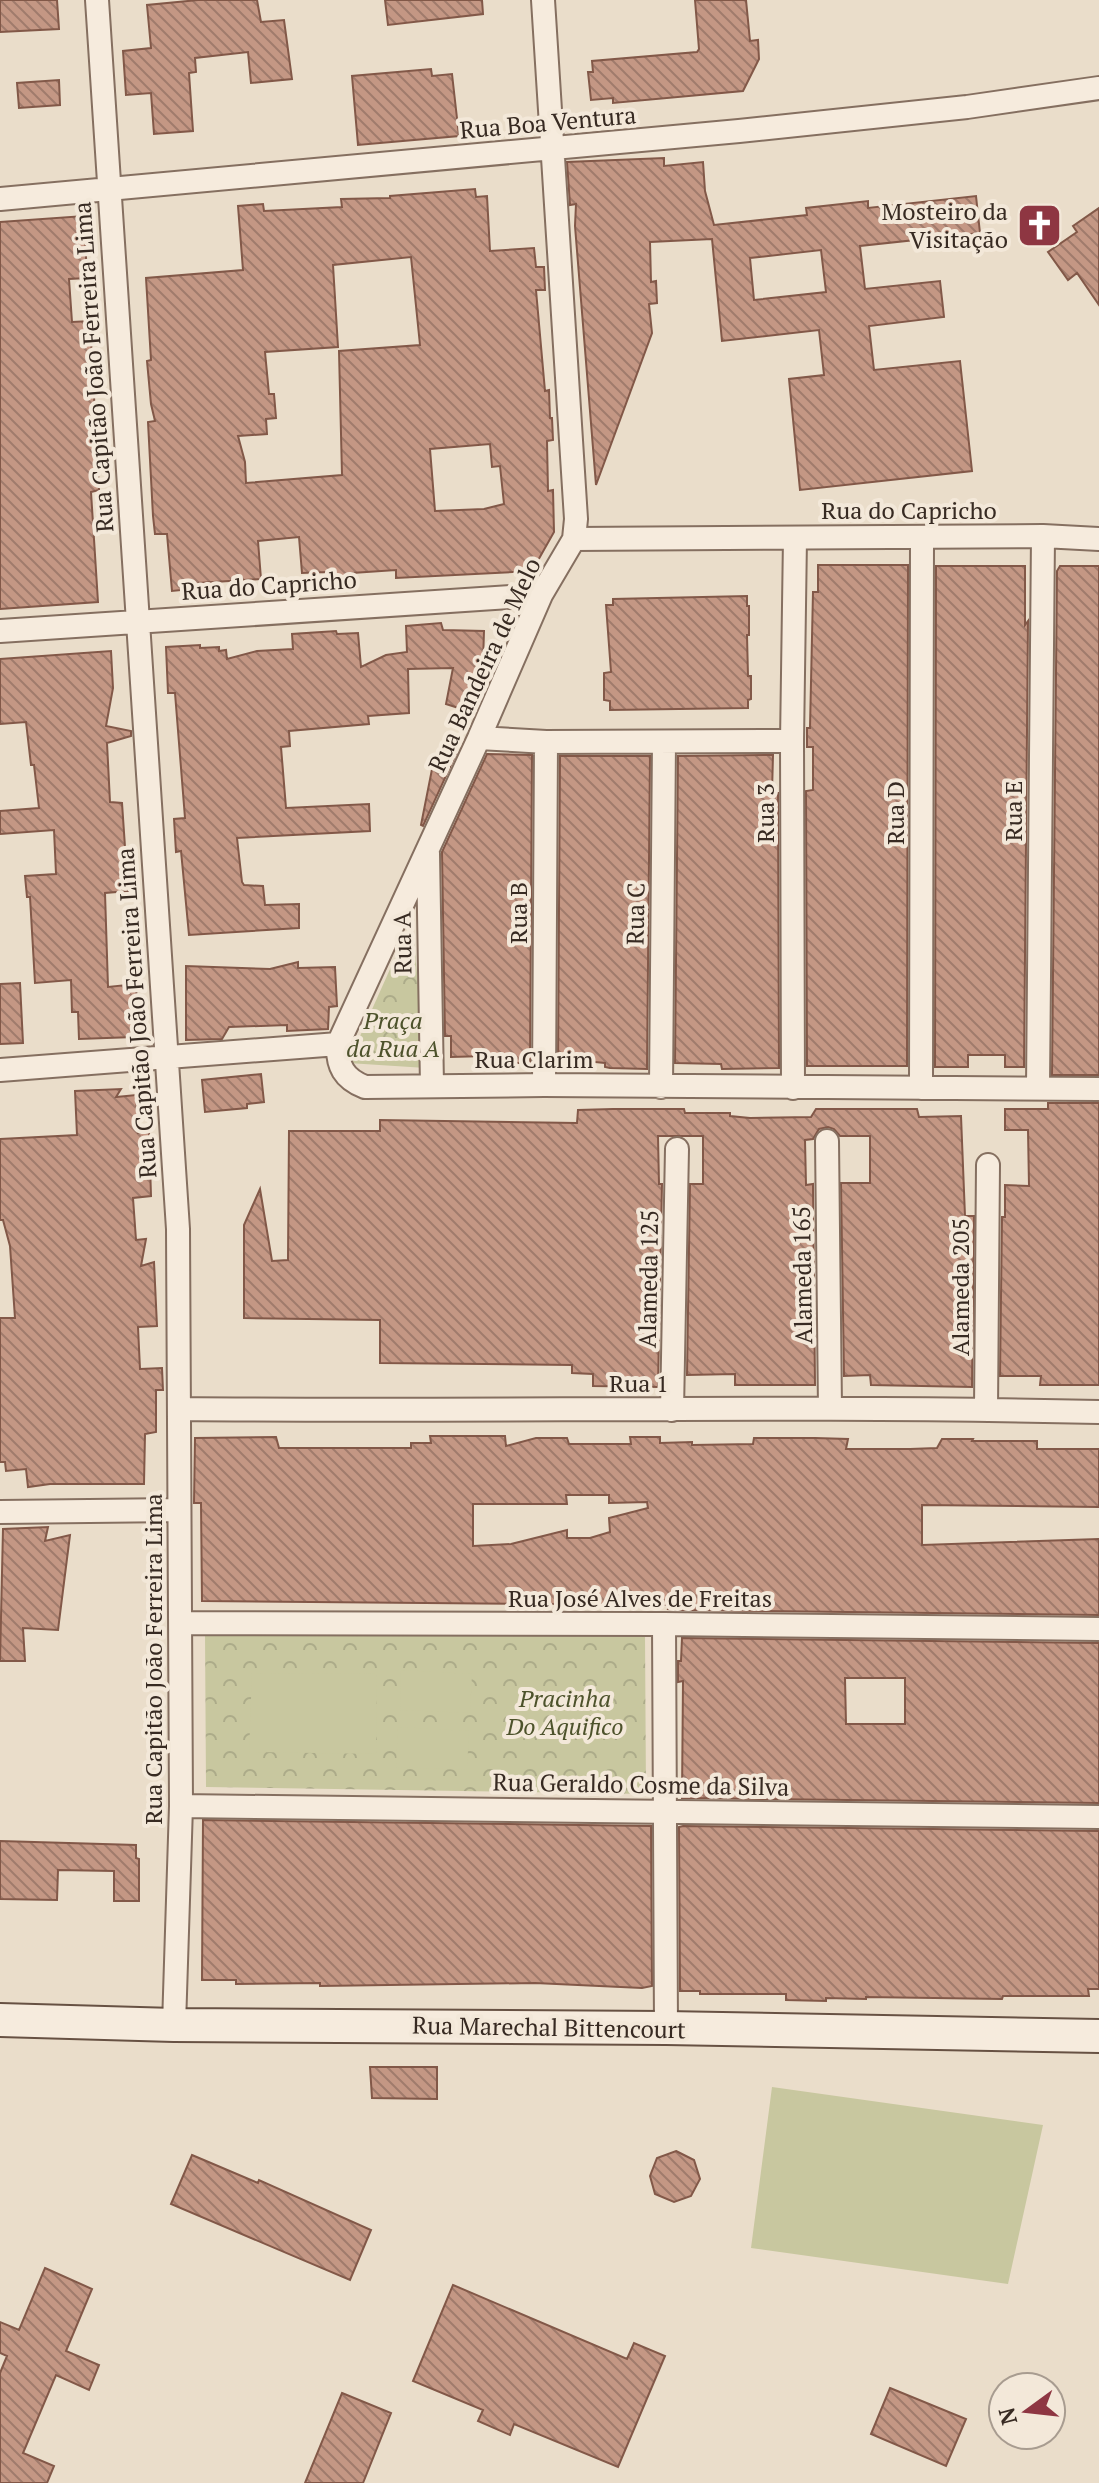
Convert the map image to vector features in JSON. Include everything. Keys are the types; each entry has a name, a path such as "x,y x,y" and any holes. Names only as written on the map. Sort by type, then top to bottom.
{"main road":[{"name":"Rua Marechal Bittencourt","path":"0,2020 174,2025 666,2028 1099,2036"}],"street":[{"name":"Rua Capitão João Ferreira Lima","path":"97,0 178,1229 178,1510 182,1623 181,1806 174,2025"},
{"name":"Rua Bandeira de Melo","path":"338,1044 479,738 541,595 574,539 576,519 543,0"},
{"name":"Rua Boa Ventura","path":"0,199 967,107 1099,88"},
{"name":"Rua do Capricho","path":"574,539 1043,536 1099,539"},
{"name":"Rua E","path":"1038,1087 1043,536"},
{"name":"Rua D","path":"921,1088 922,537"},
{"name":"Rua 3","path":"793,1088 795,538"},
{"name":"Rua do Capricho","path":"0,631 541,595"},
{"path":"479,738 546,742 792,741"},
{"name":"Rua B","path":"544,1085 546,742"},
{"name":"Rua C","path":"661,1087 664,742"},
{"name":"Rua A","path":"428,849 432,1085"},
{"name":"Rua Clarim","path":"338,1044 337,1060 353,1082 365,1087 544,1085 1099,1089"},
{"path":"0,1070 338,1044"},
{"name":"Alameda 165","path":"827,1141 830,1408"},
{"name":"Alameda 125","path":"672,1410 677,1149"},
{"name":"Alameda 205","path":"986,1409 988,1165"},
{"name":"Rua 1","path":"180,1409 830,1408 1099,1412"},
{"path":"0,1512 178,1510"},
{"name":"Rua José Alves de Freitas","path":"182,1623 1099,1629"},
{"path":"664,1624 666,2028"},
{"name":"Rua Geraldo Cosme da Silva","path":"181,1806 1099,1817"}],"green space":[{"name":"Praça da Rua A","path":"412,920 426,1068 348,1063"},
{"name":"Pracinha Do Aquifico","path":"645,1633 646,1794 206,1787 205,1634"},
{"path":"401,1670 472,1674 470,1713 400,1710"},
{"path":"252,1673 377,1674 376,1754 249,1752"},
{"path":"398,1727 469,1731 467,1770 396,1767"},
{"path":"772,2087 1043,2125 1008,2284 751,2248"}],"building":[{"path":"0,0 57,0 59,29 0,32"},
{"path":"198,0 257,0 261,22 284,20 292,79 251,83 248,52 195,58 196,72 189,73 193,131 154,134 151,93 126,95 123,51 151,48 147,5"},
{"path":"385,0 482,0 483,14 388,25"},
{"path":"695,0 746,0 750,41 758,40 759,59 743,91 613,103 613,98 591,100 588,72 593,72 592,61 697,52"},
{"path":"431,69 432,76 452,74 459,136 358,145 352,76"},
{"path":"59,80 60,105 19,108 17,83"},
{"path":"664,158 664,166 703,162 705,191 714,225 807,215 806,208 868,201 868,208 976,196 980,233 860,246 865,289 940,281 944,317 869,326 874,370 960,361 972,471 800,490 789,379 824,375 819,330 722,341 712,239 650,242 651,282 656,281 657,303 649,304 652,333 596,485 575,226 576,204 570,205 567,162","holes":["821,250 826,292 754,300 750,258"]},
{"path":"475,189 476,197 487,196 490,251 534,248 536,267 544,267 545,290 536,290 545,391 549,390 552,418 553,440 547,441 548,491 553,490 554,532 532,571 396,578 396,570 352,573 352,582 328,584 328,572 302,573 299,537 258,541 261,579 199,583 200,588 172,591 167,534 155,534 153,516 148,422 155,421 147,361 151,360 146,278 243,270 238,206 263,204 264,211 342,207 341,199","holes":["411,257 420,345 339,351 342,475 246,483 245,462 238,436 267,434 266,419 276,418 274,394 269,394 265,352 338,347 333,265","490,444 492,467 500,466 504,504 484,509 435,511 430,449"]},
{"path":"1099,208 1099,305 1077,273 1068,280 1048,252 1077,232 1073,226"},
{"path":"84,216 87,278 69,279 72,322 90,321 99,490 91,492 98,602 0,609 0,222"},
{"path":"818,565 908,565 907,1066 807,1066 806,791 813,790 813,747 807,747 807,728 810,728 813,592 818,592"},
{"path":"936,566 1025,566 1025,625 1028,621 1024,1067 1005,1067 1005,1055 968,1055 968,1067 935,1067"},
{"path":"1060,566 1099,566 1099,1075 1052,1075 1057,571"},
{"path":"747,596 748,676 751,676 748,708 610,710 610,701 604,700 604,673 611,672 606,605 613,605 613,599"},
{"path":"441,623 443,630 484,631 483,662 488,665 468,711 446,704 453,668 408,669 409,713 368,716 369,724 289,731 290,746 281,747 286,808 369,804 370,831 237,838 244,885 263,886 265,905 299,904 299,928 189,935 181,851 176,852 174,819 185,818 175,693 168,693 166,647 219,647 219,651 226,650 227,659 257,651 293,649 292,634 358,633 361,667 386,655 407,652 406,626"},
{"path":"111,651 113,688 106,726 131,731 131,736 107,743 110,802 122,803 128,891 105,893 108,987 136,984 137,1009 132,1010 134,1037 79,1039 78,1012 72,1012 71,980 35,983 30,897 27,897 25,876 56,874 54,830 0,834 0,811 39,808 26,722 0,724 0,659"},
{"path":"435,754 456,754 423,826 421,825"},
{"path":"487,754 532,755 530,1063 486,1063 486,1056 451,1057 451,1036 445,1036 442,852"},
{"path":"773,755 772,793 778,793 779,1068 722,1069 721,1064 675,1063 678,756"},
{"path":"560,756 650,756 647,1069 610,1068 605,1067 605,1063 595,1062 558,1062"},
{"path":"298,962 298,968 335,967 337,1006 329,1007 328,1029 287,1031 287,1025 229,1027 222,1039 186,1040 186,966 270,969"},
{"path":"20,983 23,1043 0,1044 0,984"},
{"path":"261,1074 264,1102 247,1104 247,1108 205,1112 202,1080"},
{"path":"121,1089 116,1097 136,1095 138,1133 149,1132 151,1196 133,1198 136,1240 146,1239 141,1266 154,1262 157,1326 138,1327 140,1369 162,1368 163,1390 156,1390 156,1432 145,1434 144,1484 50,1484 28,1487 26,1469 6,1471 5,1462 0,1462 0,1318 15,1318 10,1246 3,1220 0,1220 0,1139 77,1135 75,1091"},
{"path":"1048,1103 1099,1103 1099,1385 1040,1385 1041,1376 1000,1376 1005,1185 1029,1186 1028,1130 1005,1130 1005,1109 1048,1109"},
{"path":"684,1109 685,1113 730,1113 730,1116 750,1118 811,1117 816,1109 917,1109 919,1117 961,1116 965,1216 974,1216 972,1387 871,1385 870,1375 844,1376 841,1183 870,1183 870,1136 840,1136 828,1127 819,1129 813,1139 805,1140 806,1185 813,1184 815,1385 735,1385 735,1374 687,1375 690,1184 703,1184 703,1136 658,1136 659,1184 662,1184 658,1387 593,1386 593,1374 572,1373 572,1365 380,1363 380,1320 244,1318 244,1225 260,1189 272,1261 288,1260 289,1131 380,1131 380,1120 577,1123 578,1110"},
{"path":"430,1436 505,1436 506,1446 536,1438 567,1438 569,1444 631,1444 630,1437 660,1437 660,1443 692,1442 692,1445 753,1444 754,1438 815,1438 848,1439 846,1449 910,1449 937,1448 942,1439 973,1439 1037,1441 1037,1449 1099,1449 1099,1507 922,1505 922,1545 1099,1539 1099,1615 682,1610 668,1609 669,1605 202,1601 201,1503 194,1503 195,1438 276,1437 279,1448 411,1448 411,1443 431,1443","holes":["566,1495 609,1495 609,1503 647,1502 648,1508 609,1518 610,1532 590,1538 567,1538 567,1530 511,1544 473,1546 473,1504 567,1504"]},
{"path":"48,1527 45,1541 70,1535 58,1630 23,1628 25,1661 0,1661 3,1529"},
{"path":"682,1638 1099,1643 1099,1803 682,1798 683,1681 678,1682 678,1661 681,1661","holes":["845,1678 905,1678 905,1724 846,1724"]},
{"path":"203,1820 651,1826 652,1986 535,1983 320,1986 320,1983 236,1984 236,1980 202,1980"},
{"path":"679,1827 1099,1831 1099,1989 1088,1989 1089,1996 1003,1996 1002,1999 866,1997 826,1998 826,2001 786,2000 786,1994 700,1994 700,1991 680,1991"},
{"path":"0,1841 136,1845 139,1901 114,1901 114,1871 58,1870 57,1900 0,1899"},
{"path":"370,2067 437,2067 437,2099 372,2098"},
{"path":"676,2151 694,2160 700,2179 691,2196 674,2202 655,2194 650,2176 657,2158"},
{"path":"192,2155 258,2183 259,2180 371,2230 350,2280 171,2204"},
{"path":"45,2268 92,2289 66,2351 99,2365 89,2390 56,2375 23,2453 54,2466 47,2483 0,2483 0,2373 7,2356 0,2353 0,2322 19,2330"},
{"path":"453,2285 627,2359 634,2343 665,2356 618,2467 514,2424 510,2435 478,2421 483,2410 413,2381"},
{"path":"890,2388 966,2419 946,2466 871,2434"},
{"path":"342,2393 391,2413 363,2483 305,2483"}],"place":[{"name":"Mosteiro da Visitação","path":"1039,226"}]}
